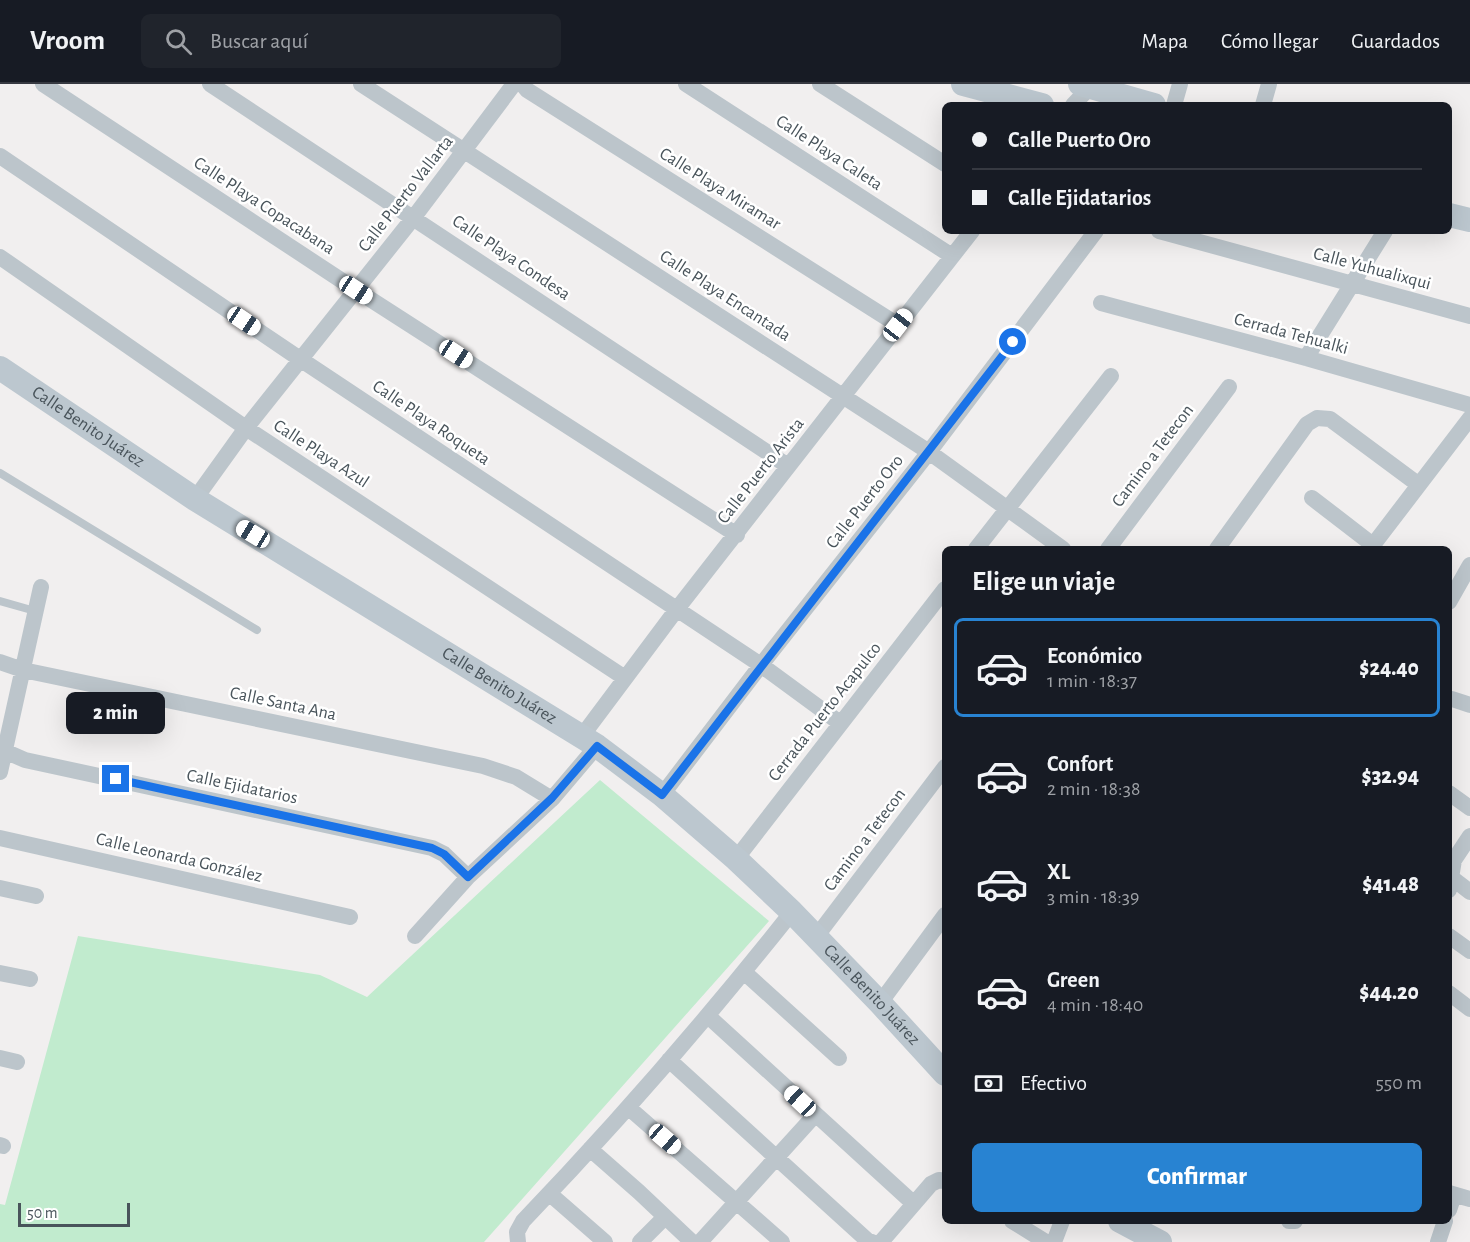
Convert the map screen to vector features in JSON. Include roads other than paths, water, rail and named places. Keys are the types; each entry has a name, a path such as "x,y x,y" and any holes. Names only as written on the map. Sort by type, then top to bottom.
{"street":[{"name":"Calle Playa Copacabana","path":"43,84 356,290 737,535"},
{"name":"Calle Playa Condesa","path":"210,84 788,466"},
{"name":"Calle Playa Encantada","path":"361,84 929,452 1059,546"},
{"name":"Calle Puerto Vallarta","path":"195,499 246,428 414,217 514,84"},
{"name":"Calle Playa Miramar","path":"522,84 537,96 898,325"},
{"name":"Calle Playa Caleta","path":"686,84 952,256"},
{"path":"820,84 942,163"},
{"path":"963,84 1028,102"},
{"path":"1175,102 1180,84"},
{"path":"1264,102 1269,84"},
{"path":"1075,102 1088,85 1144,102"},
{"name":"Calle Playa Roqueta","path":"0,156 300,359 761,665 840,723"},
{"path":"1452,216 1470,220"},
{"name":"Calle Puerto Arista","path":"589,741 625,678 970,234"},
{"name":"Calle Puerto Oro","path":"662,795 929,452 1094,234"},
{"name":"Calle Yuhualixqui","path":"1170,234 1470,316"},
{"path":"1306,358 1383,234"},
{"name":"Calle Playa Azul","path":"0,257 246,428 625,678"},
{"name":"Cerrada Tehualki","path":"1101,303 1470,405"},
{"name":"Calle Benito Juárez","path":"4,374 195,499 589,741 662,795 736,859 792,912 942,1071"},
{"path":"978,546 1111,376"},
{"name":"Camino a Tetecon","path":"1110,546 1229,387"},
{"path":"1219,546 1307,424 1317,418 1330,418 1419,485"},
{"path":"1372,546 1470,418"},
{"path":"1312,498 1370,546"},
{"path":"1452,597 1470,565"},
{"path":"0,772 3,750 41,586"},
{"name":"Cerrada Puerto Acapulco","path":"736,859 942,593"},
{"name":"Calle Santa Ana","path":"0,662 23,669 483,766 516,777 552,798"},
{"path":"1452,699 1470,705"},
{"path":"415,936 468,877 552,798 589,741"},
{"name":"Calle Ejidatarios","path":"3,750 25,760 432,848 444,854 468,877"},
{"name":"Camino a Tetecon","path":"816,937 942,771"},
{"path":"1452,795 1470,808"},
{"path":"1452,858 1470,836"},
{"name":"Calle Leonarda González","path":"0,838 350,917"},
{"path":"1452,884 1470,892"},
{"path":"0,888 36,896"},
{"path":"518,1242 517,1232 523,1221 629,1108 708,1016 792,912"},
{"path":"880,1003 942,919"},
{"path":"1452,938 1470,951"},
{"path":"744,972 839,1058"},
{"path":"0,973 30,979"},
{"path":"1452,995 1470,1009"},
{"path":"708,1016 913,1203"},
{"path":"669,1060 775,1159 868,1241 872,1242"},
{"path":"629,1108 782,1242"},
{"path":"700,1242 815,1115"},
{"path":"590,1149 692,1242"},
{"path":"880,1242 931,1185 942,1180"},
{"path":"550,1194 605,1242"},
{"path":"640,1242 665,1217"},
{"path":"1017,1224 1046,1242"},
{"path":"1054,1242 1061,1224"},
{"path":"1126,1224 1160,1242"},
{"path":"1437,1242 1444,1224"}],"lane":[{"path":"0,473 257,630"},
{"path":"0,600 35,610"}]}
